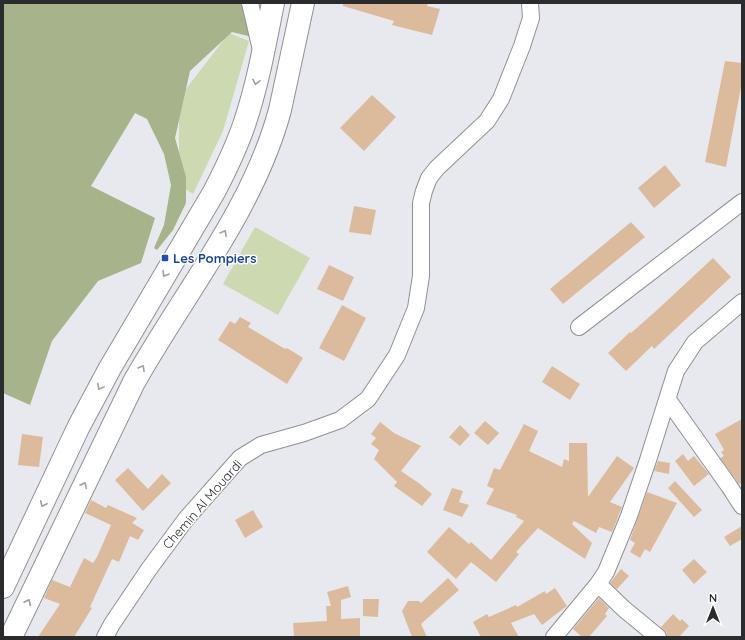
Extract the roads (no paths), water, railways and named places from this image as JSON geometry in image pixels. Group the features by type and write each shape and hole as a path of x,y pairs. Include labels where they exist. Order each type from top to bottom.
{"highway":[{"path":"3,587 79,426 110,368 226,170 245,124 274,3"},
{"path":"11,637 134,382 216,247 261,165 280,110 303,3"}],"street":[{"path":"250,3 262,54"},
{"name":"Chemin Al Mouardi","path":"105,637 149,569 181,525 240,458 261,445 304,433 340,420 368,399 397,355 416,308 420,282 421,203 424,190 429,178 437,168 488,121 501,99 522,46 531,18 530,3"},
{"path":"579,327 742,202"},
{"path":"554,637 598,584 606,572 629,516 668,400 676,371 695,342 742,302"},
{"path":"668,400 730,486 742,506"},
{"path":"598,584 624,609 658,637"}],"place":[{"name":"Les Pompiers","path":"165,258"}]}
